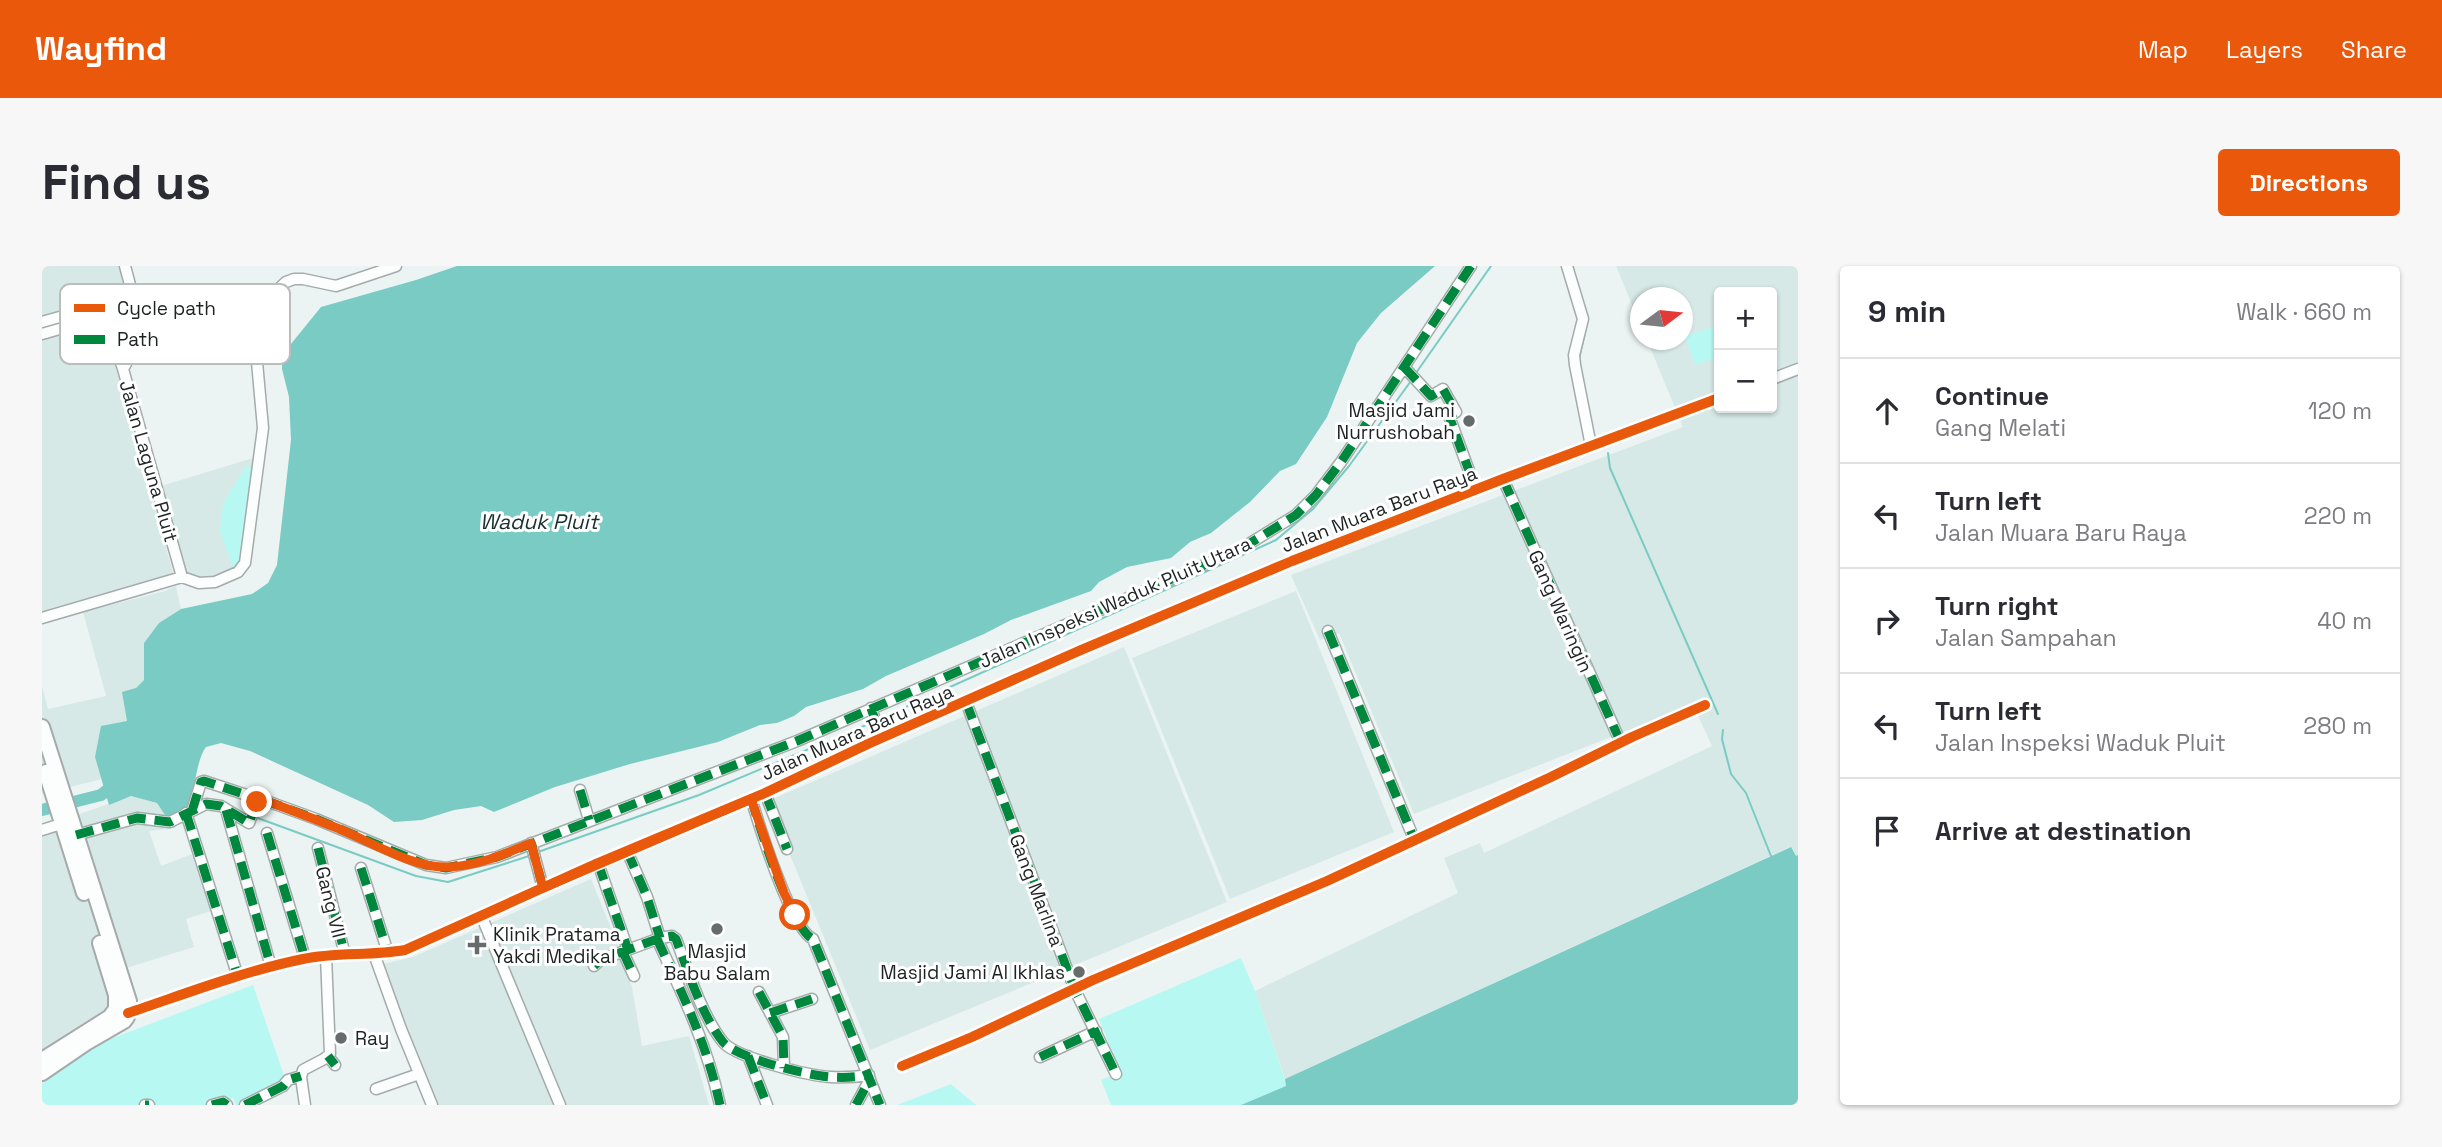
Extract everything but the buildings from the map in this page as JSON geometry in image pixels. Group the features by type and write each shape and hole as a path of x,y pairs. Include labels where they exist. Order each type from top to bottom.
{"highway":[{"path":"42,727 49,779"},
{"path":"42,758 64,821 124,1021 42,1073"},
{"path":"42,1060 122,1011 128,996 76,835 64,821"}],"street":[{"path":"125,266 130,284"},
{"path":"284,284 294,279 303,279 337,286 396,266"},
{"name":"Jalan Inspeksi Waduk Pluit Utara","path":"255,808 316,819 426,865 446,868 497,857 711,775 1227,556 1269,534 1296,515 1315,495 1471,266"},
{"path":"1567,266 1583,319 1574,355 1591,446"},
{"path":"42,322 60,317"},
{"name":"Jalan Laguna Pluit","path":"42,334 60,329"},
{"name":"Jalan Laguna Pluit","path":"121,364 182,577"},
{"path":"123,369 125,364"},
{"path":"42,618 182,577 207,584 238,572 245,563 263,428 257,364"},
{"path":"1404,367 1431,396 1443,389 1450,400 1456,412 1449,416 1454,435 1459,440 1476,489"},
{"path":"1777,377 1798,369"},
{"name":"Jalan Muara Baru Raya","path":"122,1011 305,958 405,950 598,863 765,793 881,738 1292,561 1714,400"},
{"name":"Gang Waringin","path":"1503,479 1621,743"},
{"path":"1328,631 1414,839"},
{"name":"Gang Marlina","path":"965,702 1075,990 1116,1074"},
{"path":"902,1066 1327,880 1705,705"},
{"path":"871,708 881,738"},
{"path":"76,835 137,817 170,822 192,804 201,782 204,781 255,808 247,823 220,806 192,804"},
{"path":"580,790 589,820"},
{"path":"765,793 787,849"},
{"path":"751,799 788,901 807,936 813,939 880,1105"},
{"path":"192,804 238,977"},
{"path":"226,810 271,967"},
{"path":"42,830 64,821"},
{"path":"267,833 305,958"},
{"path":"531,843 543,888"},
{"name":"Gang VII","path":"318,848 345,955"},
{"path":"627,851 647,897 659,938 697,1025 711,1066 720,1105"},
{"path":"598,863 634,976"},
{"path":"361,869 388,953"},
{"path":"481,915 560,1105"},
{"path":"594,966 600,960 669,935 676,939 697,995 725,1044 748,1056 784,1068 828,1077 869,1077"},
{"path":"374,954 432,1105"},
{"path":"305,1105 301,1076 305,1068 332,1060 326,956"},
{"path":"759,992 785,1040 784,1068"},
{"path":"770,1013 812,999"},
{"path":"1040,1057 1096,1031"},
{"path":"748,1056 767,1105"},
{"path":"376,1089 419,1074"},
{"path":"245,1105 283,1086 291,1078 301,1076"},
{"path":"856,1105 869,1077"},
{"path":"212,1105 223,1102 227,1105"}],"shaded area":[{"path":"42,266 129,266 134,284 60,284 60,364 115,364 174,576 42,614"},
{"path":"1616,266 1798,266 1798,855 1796,856 1790,847 1285,1079 1255,991 1458,893 1444,858 1480,843 1484,853 1712,746 1693,705 1414,814 1339,633 1320,640 1291,575 1683,427 1651,350 1693,350 1693,287 1630,287 1630,300"},
{"path":"1714,327 1714,359 1695,365 1690,350 1693,350 1693,334"},
{"path":"253,458 240,560 234,571 205,581 187,576 161,486"},
{"path":"246,466 252,468 240,560 234,571 220,531 223,503"},
{"path":"176,586 181,609 159,623 144,643 144,680 136,688 127,721 95,757 102,779 42,794 42,686 48,709 106,696 83,612"},
{"path":"1296,591 1394,832 1230,899 1132,658"},
{"path":"1124,647 1227,902 870,1050 768,801"},
{"path":"131,796 157,803 165,815 173,819 176,828 149,831 161,866 192,854 211,911 186,919 194,947 107,974 126,1032 91,1018 42,1049 42,827"},
{"path":"591,879 632,987 642,1046 689,1036 709,1105 428,1105 379,965 413,957"},
{"path":"1241,958 1287,1086 1241,1105 1111,1105 1101,1080 1120,1072 1099,1019"},
{"path":"253,985 288,1087 248,1105 236,1105 233,1098 211,1105 42,1105 42,1083 89,1047"},
{"path":"951,1084 976,1105 897,1105"}],"water":[{"name":"Waduk Pluit","path":"457,266 1435,266 1381,313 1357,343 1327,417 1296,464 1280,471 1250,502 1211,533 1190,542 1171,558 1127,567 1099,582 1091,591 1011,620 863,689 806,707 777,723 760,725 718,742 630,764 555,787 494,812 481,806 454,810 422,820 394,822 368,805 250,751 221,743 206,747 187,805 182,813 173,819 165,815 157,803 131,796 109,805 95,757 101,726 127,721 122,692 136,688 144,680 144,643 159,623 181,609 252,594 268,583 277,565 291,440 289,397 282,364 290,364 290,345 321,307"},
{"path":"1791,847 1796,856 1798,855 1798,1105 1241,1105 1286,1086 1285,1079"}],"waterway":[{"path":"1416,373 1491,266"},
{"path":"1579,359 1587,324"},
{"path":"879,719 1276,540 1313,509 1349,466 1411,381"},
{"path":"1608,453 1610,468 1718,714"},
{"path":"538,852 699,795 871,723"},
{"path":"1723,730 1722,739 1731,774 1746,793 1771,856"},
{"path":"42,810 101,795 116,783"},
{"path":"255,817 416,876 448,882 529,856"}],"marked path":[{"path":"76,835 137,818 170,822 206,804 221,806 249,823 257,801 261,799 426,865 446,868 497,857 797,741 1239,550 1296,515 1316,495 1341,462 1471,266"},
{"path":"1404,367 1431,396 1443,389 1456,412 1449,416 1476,490"},
{"path":"1503,479 1621,743"},
{"path":"1328,631 1414,839"},
{"path":"966,702 1075,990 1116,1074"},
{"path":"871,708 881,738"},
{"path":"192,811 201,782 204,781 259,799"},
{"path":"580,790 589,820"},
{"path":"765,793 787,849"},
{"path":"751,798 786,897 795,917 813,939 880,1105"},
{"path":"226,810 271,967"},
{"path":"186,813 238,977"},
{"path":"267,833 305,958"},
{"path":"531,843 543,888"},
{"path":"318,848 345,955"},
{"path":"627,851 647,897 660,938"},
{"path":"598,863 628,950"},
{"path":"361,868 388,953"},
{"path":"594,966 600,960 672,936 676,939 708,1019 723,1042 731,1048 757,1060 821,1076 869,1075"},
{"path":"657,939 701,1040 720,1105"},
{"path":"623,952 634,976"},
{"path":"759,992 783,1037 784,1068"},
{"path":"770,1013 812,999"},
{"path":"1040,1057 1096,1031"},
{"path":"328,1056 335,1065"},
{"path":"748,1056 767,1105"},
{"path":"245,1105 283,1086 288,1080 301,1076"},
{"path":"856,1105 870,1079"},
{"path":"212,1105 223,1102 227,1105"}],"cycle path":[{"path":"128,1013 281,964 315,957 405,950 598,863 765,793 870,743 1081,650 1292,561 1714,400"},
{"path":"902,1066 972,1037 1093,980 1327,881 1705,705"}],"place":[{"name":"Masjid Jami Nurrushobah","path":"1469,421"},
{"name":"Masjid Babu Salam","path":"717,929"},
{"name":"Klinik Pratama Yakdi Medikal","path":"477,945"},
{"name":"Masjid Jami Al Ikhlas","path":"1079,972"},
{"name":"Ray","path":"341,1038"}],"route":[{"path":"257,802 261,799 426,865 446,868 497,857 531,843 543,888 751,799 784,893 795,915"}]}
